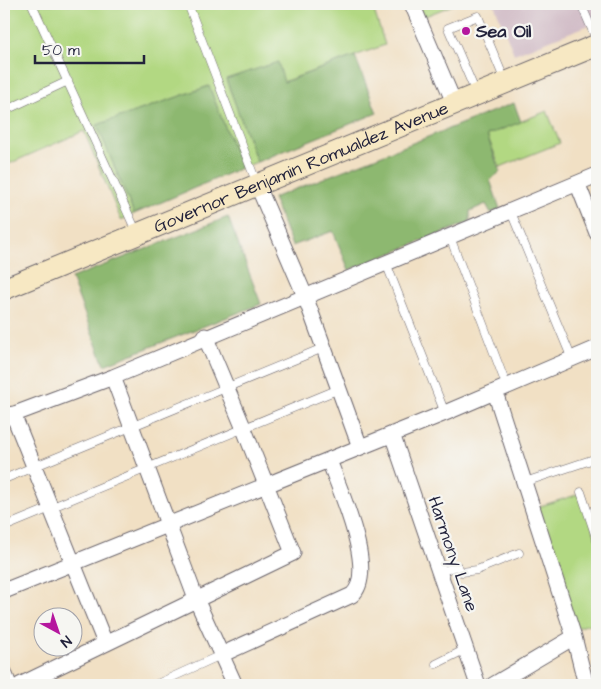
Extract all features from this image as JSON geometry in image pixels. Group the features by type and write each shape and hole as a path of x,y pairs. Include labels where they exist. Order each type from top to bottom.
{"main road":[{"name":"Governor Benjamin Romualdez Avenue","path":"4,289 597,45"}],"street":[{"path":"412,4 454,105"},
{"path":"105,643 34,467 8,416 113,377 205,336 511,212 597,175"},
{"path":"257,184 305,296 360,447"},
{"path":"578,184 597,232"},
{"path":"20,685 293,553 205,336"},
{"path":"4,591 445,413 597,348"},
{"path":"113,377 167,526 196,599 235,685"},
{"path":"501,389 525,482 574,637 586,685"},
{"name":"Harmony Lane","path":"392,434 478,685"},
{"path":"222,654 352,595 358,589 361,571 357,539 329,460"},
{"path":"493,685 574,637"}],"lane":[{"path":"32,4 137,233"},
{"path":"188,4 257,184"},
{"path":"581,4 597,41"},
{"path":"477,95 448,28 478,16 505,83"},
{"path":"4,111 68,81"},
{"path":"511,212 572,359"},
{"path":"450,237 501,389"},
{"path":"386,263 445,413"},
{"path":"4,479 323,348"},
{"path":"4,527 339,389"},
{"path":"525,482 597,458"},
{"path":"581,492 597,540"},
{"path":"440,572 457,566 462,572 477,570 519,553"},
{"path":"436,664 466,650"},
{"path":"155,685 222,654"}],"shaded area":[{"path":"494,4 597,4 597,22 514,54"}],"green space":[{"path":"4,4 372,4 385,45 283,82 226,79 257,162 241,168 209,86 98,125 134,214 121,220 84,131 4,166"},
{"path":"418,4 455,4 423,17"},
{"path":"355,56 377,113 257,162 226,79 278,62 284,82"},
{"path":"209,86 241,168 134,214 97,125"},
{"path":"514,103 521,122 487,135 500,172 490,180 500,209 491,213 486,204 470,211 470,222 349,270 333,231 292,246 273,198"},
{"path":"547,111 560,143 500,167 487,135"},
{"path":"228,217 261,304 104,365 71,278"},
{"path":"583,493 597,543 597,622 576,628 537,507"}],"place":[{"name":"Sea Oil","path":"466,31"}]}
